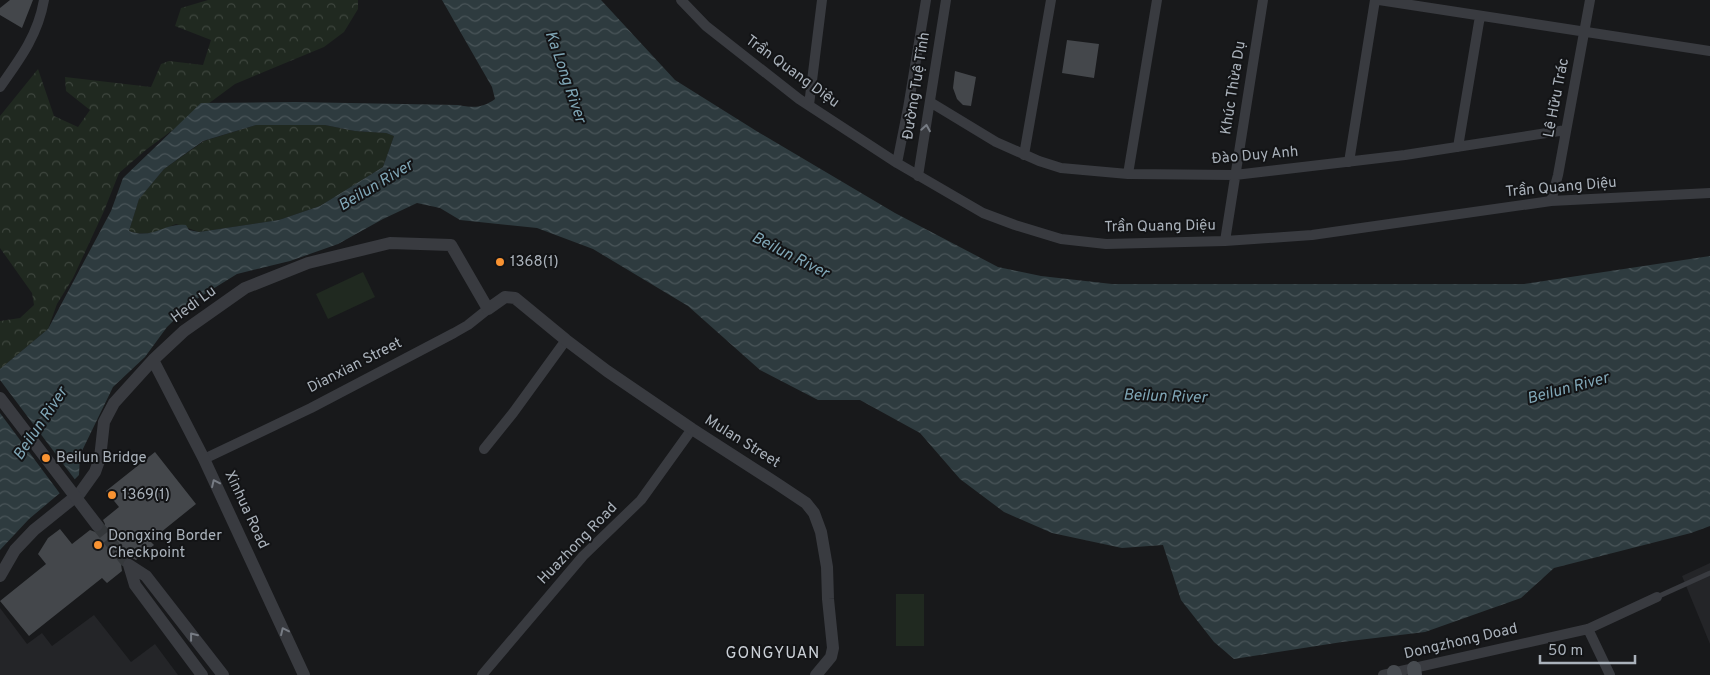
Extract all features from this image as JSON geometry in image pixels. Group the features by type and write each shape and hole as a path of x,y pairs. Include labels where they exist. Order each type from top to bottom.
{"street":[{"path":"0,87 26,50 41,17 44,0"},
{"name":"Trần Quang Diệu","path":"681,0 706,26 809,105 918,176 983,213 1061,239 1106,244 1225,241 1312,235 1551,201 1710,193"},
{"path":"809,105 822,0"},
{"name":"Đường Tuệ Tĩnh","path":"897,162 926,0"},
{"name":"Đường Tuệ Tĩnh","path":"918,176 946,0"},
{"path":"1024,154 1050,0"},
{"path":"1128,174 1157,0"},
{"name":"Khúc Thừa Dụ","path":"1225,241 1263,0"},
{"path":"1349,162 1375,0"},
{"path":"1379,0 1710,51"},
{"name":"Lê Hữu Trác","path":"1551,201 1558,175 1590,0"},
{"path":"1458,147 1480,16"},
{"name":"Đào Duy Anh","path":"930,102 996,142 1039,161 1060,168 1128,174 1235,175 1349,162 1566,130"},
{"name":"Hedi Lu","path":"0,576 15,550 34,530 80,492 95,472 100,458 104,422 114,403 153,360 184,331 245,288 308,263 390,242 451,245 488,308"},
{"name":"Dianxian Street","path":"204,459 311,408 468,326 488,308 505,297 515,298"},
{"name":"Mulan Street","path":"515,298 566,340 692,429 806,503 814,514 821,532 827,567 833,648 831,657 816,675"},
{"path":"484,449 513,413 566,340"},
{"name":"Xinhua Road","path":"153,360 204,459 304,675"},
{"path":"0,398 97,525"},
{"name":"Huazhong Road","path":"482,675 583,556 641,500 692,429"},
{"path":"202,675 134,585 129,565 146,576 223,675"},
{"name":"Dongzhong Doad","path":"1389,674 1420,671 1588,629 1657,597"},
{"path":"1588,629 1610,675"}],"lane":[{"path":"1657,597 1710,573"}],"shaded area":[{"path":"1710,563 1710,644 1682,576"},
{"path":"0,608 27,644 42,633 52,646 94,615 131,662 155,644 178,675 0,675"}],"green space":[{"path":"208,0 358,0 358,9 344,32 324,47 235,84 147,149 119,173 104,211 73,278 57,304 48,329 0,369 0,321 20,318 34,305 32,293 0,248 0,116 38,69 54,116 78,127 90,110 66,91 65,77 151,87 161,64 169,61 203,65 211,40 175,26 181,8"},
{"path":"256,125 325,125 355,131 386,133 394,136 383,167 320,206 279,220 199,232 176,224 159,231 147,233 129,231 139,199 164,169 204,141"},
{"path":"363,272 375,297 328,319 316,294"},
{"path":"896,594 924,594 924,646 896,646"}],"water":[{"path":"442,0 601,0 675,80 758,132 895,213 998,267 1041,276 1112,284 1524,284 1710,256 1710,526 1691,533 1554,568 1521,598 1425,632 1342,642 1234,659 1214,642 1181,600 1163,545 1122,548 1052,533 1004,512 960,479 920,433 860,400 818,400 760,370 688,306 593,249 537,228 460,220 440,208 417,203 338,244 290,261 237,274 195,300 167,327 145,357 113,387 80,455 79,475 29,519 0,550 0,369 48,329 111,211 123,178 201,103 295,102 458,105 473,107 482,106 495,99 492,87","holes":["256,125 325,125 355,131 386,133 394,136 383,167 320,206 279,220 199,232 189,230 186,225 171,226 145,233 129,231 139,199 164,169 203,141"]}],"pier":[{"name":"Beilun Bridge","path":"0,380 76,481 61,495 0,413"}],"building":[{"path":"10,0 33,0 22,28 0,15 0,8"},
{"path":"1067,40 1099,44 1094,78 1062,73"},
{"path":"955,71 976,77 971,106 963,105 957,99 953,88"},
{"name":"Dongxing Border Checkpoint","path":"155,452 196,504 150,541 154,545 136,560 130,557 123,559 121,564 122,571 107,583 102,578 29,636 0,601 46,564 38,554 48,538 60,529 72,544 90,530 98,533 102,531 105,524 103,520 119,507 106,491"}],"tunnel":[{"path":"97,525 129,565"}],"place":[{"name":"1368(1)","path":"500,262"},
{"name":"Beilun Bridge","path":"46,458"},
{"name":"1369(1)","path":"112,495"},
{"name":"Dongxing Border Checkpoint","path":"98,545"}],"district":[{"name":"GONGYUAN","path":"773,654"}],"water label":[{"name":"Ka Long River","path":"565,77"},
{"name":"Beilun River","path":"376,186"},
{"name":"Beilun River","path":"790,256"},
{"name":"Beilun River","path":"1568,389"},
{"name":"Beilun River","path":"1165,397"},
{"name":"Beilun River","path":"41,424"}]}
